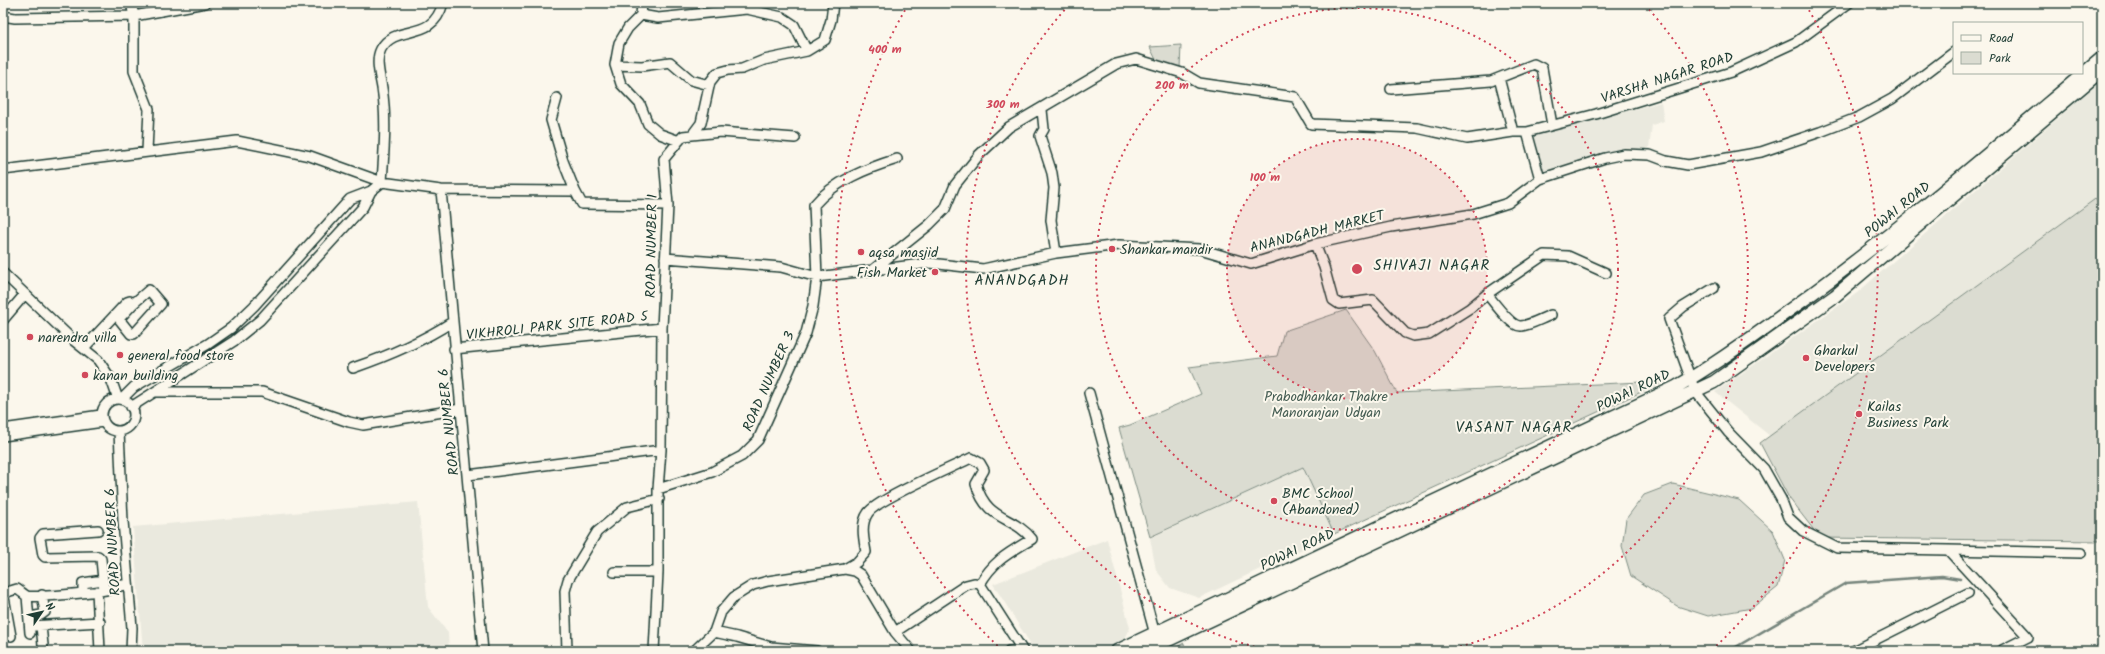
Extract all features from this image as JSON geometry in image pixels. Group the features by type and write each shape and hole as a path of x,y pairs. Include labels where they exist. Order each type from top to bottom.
{"main road":[{"name":"POWAI ROAD","path":"1145,651 1585,436 1710,367 1826,284 1919,212 2102,58"},
{"name":"POWAI ROAD","path":"1117,651 1585,436 1714,382 1835,296 2102,70"}],"street":[{"path":"131,3 134,16 134,71 149,109 147,151"},
{"path":"3,16 15,18 134,16 205,3"},
{"path":"382,182 385,113 378,69 381,49 391,40 402,34 423,29 434,23 443,3"},
{"path":"642,3 641,15 628,28 619,42 615,65 621,84 640,104 648,124 660,134 679,141"},
{"path":"692,135 701,123 709,85 717,73 728,70 742,69 764,60 807,51 825,40 831,20 832,3"},
{"name":"VARSHA NAGAR ROAD","path":"1042,110 1116,64 1136,59 1182,73 1199,83 1296,97 1311,124 1417,128 1468,139 1513,132 1527,132 1596,114 1731,72 1796,42 1849,3"},
{"path":"641,15 658,18 748,9 782,17 794,25 807,51"},
{"name":"ANANDGADH MARKET","path":"666,258 781,267 817,277 930,263 983,269 1056,253 1118,245 1200,249 1251,264 1316,244 1391,227 1473,214 1508,202 1540,179 1624,154 1650,155 1666,161 1688,165 1761,152 1859,117 1892,99 1953,53"},
{"path":"615,65 642,66 670,62 691,80 709,85"},
{"path":"1391,89 1491,81 1534,64 1539,65 1542,68 1552,125"},
{"path":"1499,78 1513,132"},
{"path":"557,98 551,120 563,161 582,204 668,205"},
{"path":"874,269 929,225 945,209 955,185 979,155 1009,127 1042,110 1044,129 1040,136 1052,173 1054,188 1051,220 1056,253"},
{"name":"ROAD NUMBER 1","path":"658,489 661,450 662,328 668,205 664,159 683,136 721,132 795,138"},
{"path":"1527,132 1540,179"},
{"path":"3,170 237,141 310,156 382,182 441,190 575,191"},
{"name":"ROAD NUMBER 3","path":"658,489 712,472 742,456 758,440 806,333 813,306 817,277 814,205 822,196 844,182 871,168 897,159"},
{"path":"3,273 98,360 121,399 131,407 134,417 132,422 124,430 119,431 109,429 102,419 104,405 113,399 121,399 134,387 167,369 231,328 254,306 350,199 371,190 382,182"},
{"path":"131,407 238,338 260,320 363,207 371,190"},
{"name":"ROAD NUMBER 6","path":"441,190 454,349 468,475 483,651"},
{"path":"328,224 338,234"},
{"path":"1316,244 1333,300 1339,304 1373,300 1405,333 1413,336 1429,334 1470,308 1487,294 1544,254 1568,256 1606,273"},
{"path":"291,265 301,274"},
{"path":"1714,288 1684,307 1669,319 1690,379 1695,391 1728,432 1764,469 1781,499 1788,517 1804,531 1837,548 2081,553"},
{"path":"149,290 161,304 134,334 124,326 119,319 134,303 149,290"},
{"path":"3,320 25,294"},
{"path":"1487,294 1516,326 1522,326 1551,315"},
{"path":"84,348 127,302 130,300 134,303"},
{"path":"353,368 383,358 432,335 452,322"},
{"path":"231,328 238,338"},
{"name":"VIKHROLI PARK SITE ROAD 5","path":"454,349 662,328"},
{"path":"167,369 175,380"},
{"path":"155,392 262,392 349,422 363,424 461,409"},
{"path":"1089,392 1157,646"},
{"path":"3,429 102,419"},
{"path":"3,436 102,419"},
{"name":"ROAD NUMBER 6","path":"119,431 128,595 132,628 131,651"},
{"path":"468,475 661,450"},
{"path":"845,569 857,562 866,552 863,527 868,512 893,496 971,458 980,463 984,470 976,484 980,498 999,517 1026,532 1032,539 1007,554 989,568 980,584"},
{"path":"654,651 658,572 658,489"},
{"path":"567,651 565,591 568,580 597,532 627,507 659,499"},
{"path":"98,530 43,534 40,538 43,555 45,557 98,556 101,559 105,590 100,622 100,651"},
{"path":"1948,550 2028,637 2000,651"},
{"path":"694,651 714,632 721,612 734,597 753,585 768,581 845,569 855,571 861,575 895,632 911,651"},
{"path":"614,572 658,572"},
{"path":"83,592 83,583 85,581 103,580"},
{"path":"895,632 966,585 974,583 980,584 1022,650 1009,651"},
{"path":"11,636 4,597 7,592 17,589 27,596 105,590 119,585 128,584"},
{"path":"105,590 120,596 128,595"},
{"path":"1853,651 1968,593"},
{"path":"30,626 44,612 42,595"},
{"path":"27,596 30,626"},
{"path":"30,626 100,622"},
{"path":"41,626 43,645"},
{"path":"714,632 771,647 817,651"}],"shaded area":[{"path":"2102,80 2102,197 1775,440 1715,392 1857,293"},
{"path":"1661,102 1664,121 1652,125 1649,148 1614,151 1541,173 1532,136"},
{"name":"BMC School (Abandoned)","path":"1303,467 1334,534 1199,598 1170,588 1156,570 1150,538"},
{"path":"418,502 428,607 448,633 449,651 143,651 133,527"},
{"path":"1107,539 1130,628 1124,641 1103,651 1035,651 993,584"}],"green space":[{"path":"1181,45 1180,68 1157,62 1150,47"},
{"path":"2102,194 2102,541 1820,538 1789,498 1760,443"},
{"name":"Prabodhankar Thakre Manoranjan Udyan","path":"1346,310 1375,351 1397,393 1665,381 1334,534 1303,467 1150,537 1119,428 1130,425 1201,394 1189,367 1277,356 1284,331"},
{"path":"1673,484 1739,500 1773,531 1785,560 1778,587 1752,608 1708,616 1677,606 1631,576 1622,546 1626,519 1644,495"},
{"path":"1184,643 1185,651 1169,651"}],"waterway":[{"path":"1729,651 1846,583 1942,576 1960,579"}],"place":[{"name":"Shankar mandir","path":"1112,249"},
{"name":"aqsa masjid","path":"861,252"},
{"name":"Fish Market","path":"935,272"},
{"name":"narendra villa","path":"30,337"},
{"name":"general food store","path":"120,355"},
{"name":"Gharkul Developers","path":"1806,358"},
{"name":"kanan building","path":"85,375"},
{"name":"Kailas Business Park","path":"1859,414"},
{"name":"BMC School (Abandoned)","path":"1274,501"}],"district":[{"name":"SHIVAJI NAGAR","path":"1432,265"},
{"name":"ANANDGADH","path":"1022,280"},
{"name":"VASANT NAGAR","path":"1514,427"}]}
